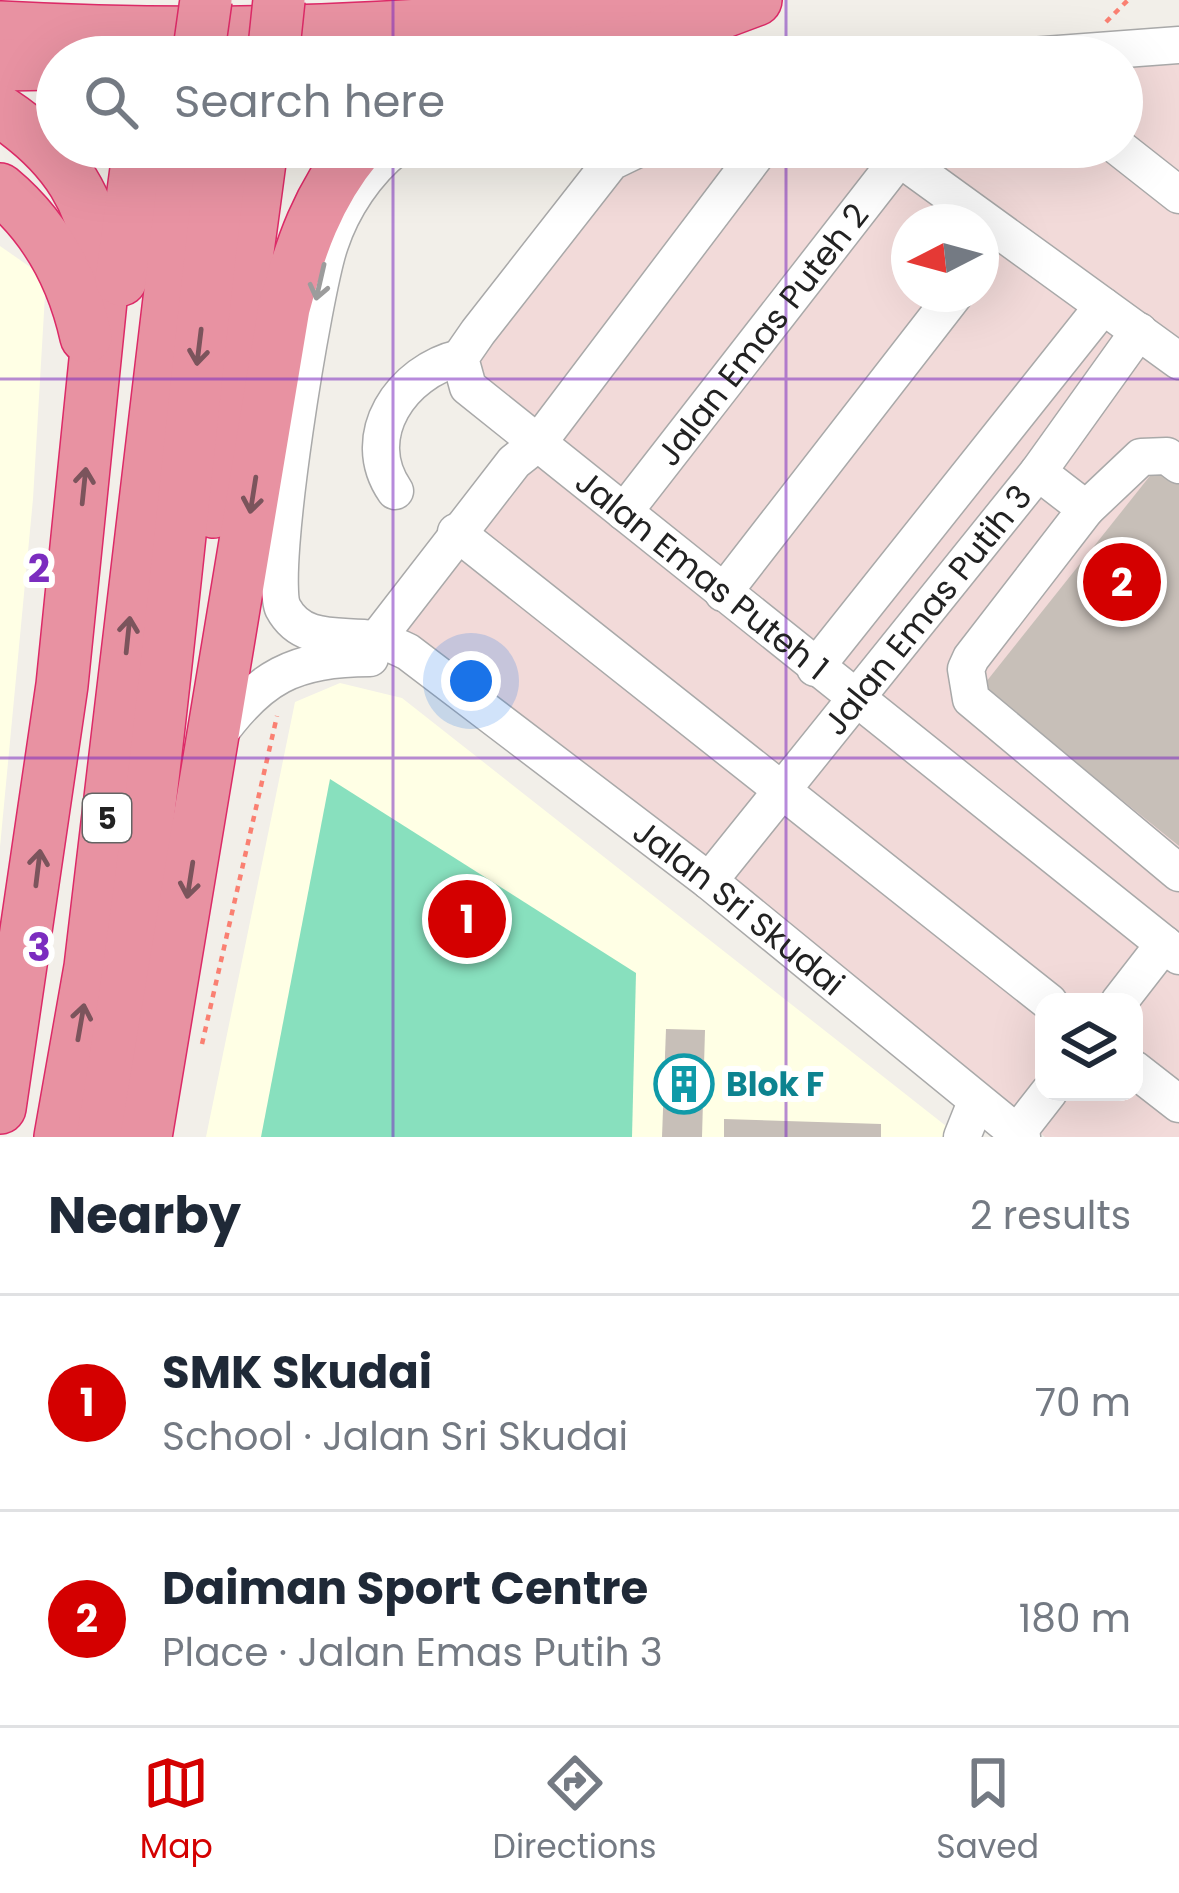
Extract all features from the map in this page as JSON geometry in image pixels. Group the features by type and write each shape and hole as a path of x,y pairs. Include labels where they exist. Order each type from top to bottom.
{"highway":[{"path":"201,36 206,0"},
{"path":"237,36 241,0"},
{"path":"275,36 279,0"},
{"path":"0,27 112,33 660,18 756,0"},
{"path":"611,36 660,18"},
{"path":"435,36 490,24"},
{"path":"0,112 36,137"},
{"path":"0,1108 38,875 103,311 100,248 79,184 66,168"},
{"path":"95,385 113,334 136,168"},
{"path":"179,500 187,168"},
{"path":"179,500 220,168"},
{"path":"179,500 257,168"},
{"path":"284,308 287,168"},
{"path":"146,1137 284,308 300,247 330,180 340,168"},
{"path":"0,189 28,215 69,276 95,385"},
{"name":"5","path":"102,1137 156,775 180,724 179,500"},
{"name":"5","path":"60,1137 179,500"}],"street":[{"path":"635,36 660,18"},
{"path":"1143,48 1179,45"},
{"path":"1143,167 1179,195"},
{"name":"Jalan Sri Skudai","path":"378,168 354,194 331,240 318,286 278,585 281,605 293,622 312,634 377,639 407,652 709,881 1019,1135"},
{"path":"395,491 382,473 380,447 406,383 433,364 460,358 606,168"},
{"path":"377,639 514,462 538,442 746,168"},
{"name":"Jalan Emas Puteh 2","path":"624,512 882,168"},
{"path":"913,168 948,204"},
{"path":"999,253 1103,306 1179,362"},
{"path":"814,668 1103,306"},
{"path":"723,593 942,312"},
{"name":"Jalan Emas Putih 3","path":"709,881 1038,472 1139,331"},
{"name":"Jalan Emas Puteh 1","path":"460,358 468,387 1171,950"},
{"path":"1179,465 1167,456 1141,457 1086,509 971,658 967,686 971,699 1179,873"},
{"path":"1038,472 1086,509"},
{"path":"457,532 1038,993"},
{"name":"Jalan Sri Skudai","path":"212,742 242,700 287,670 339,658 374,658 446,686"},
{"path":"1128,993 1171,950"},
{"path":"1143,1076 1179,1104"},
{"path":"1019,1135 1043,1101"},
{"path":"962,1137 976,1102"}],"path":[{"path":"202,1044 287,670"}],"shaded area":[{"path":"1179,53 1179,1137 1045,1137 703,859 395,622 548,441 469,370 617,168 1143,168 1143,56"},
{"path":"0,246 46,278 33,499 0,847"},
{"path":"340,683 402,698 960,1137 206,1137 295,702"}],"green space":[{"path":"330,779 636,973 632,1137 261,1137"}],"building":[{"path":"1161,462 1179,477 1179,846 982,687"},
{"name":"Blok F","path":"666,1029 705,1030 702,1137 662,1137"},
{"path":"724,1119 881,1124 881,1137 724,1137"}],"place":[{"name":"Daiman Sport Centre","path":"1122,582"},
{"name":"SMK Skudai","path":"467,919"},
{"name":"Blok F","path":"684,1084"}]}
